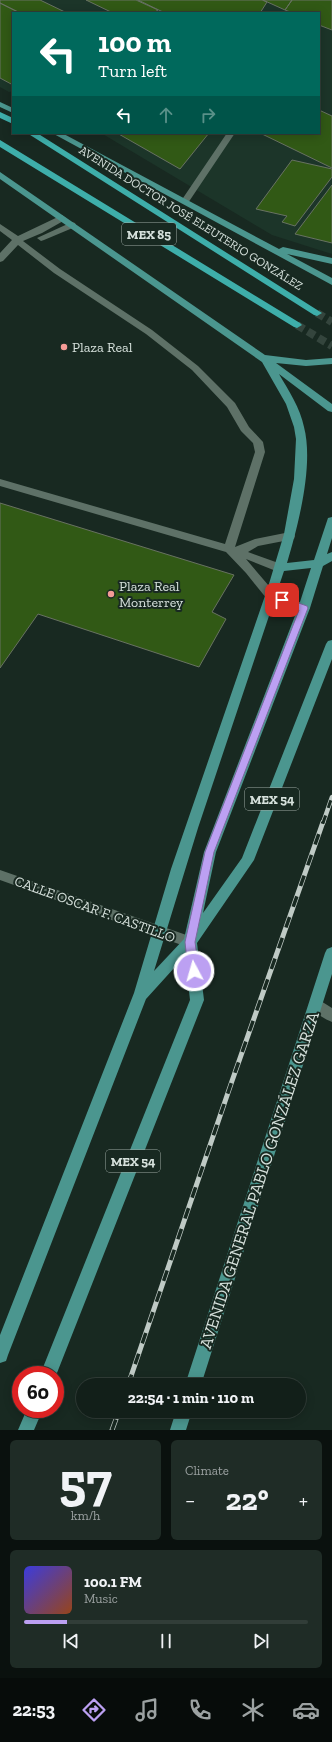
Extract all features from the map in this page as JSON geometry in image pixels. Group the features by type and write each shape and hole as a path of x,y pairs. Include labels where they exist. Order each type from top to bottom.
{"highway":[{"path":"0,114 12,121"},
{"name":"AVENIDA DOCTOR JOSÉ ELEUTERIO GONZÁLEZ","path":"33,134 317,313"},
{"name":"MEX 85","path":"0,143 297,325"}],"main road":[{"path":"0,104 12,110"},
{"path":"58,134 268,246 332,282"},
{"name":"MEX 85","path":"0,174 264,359 332,409"},
{"path":"268,246 332,261"},
{"path":"264,359 310,364 332,361"},
{"path":"140,995 158,931 280,568 290,536 295,511 302,450 297,421 288,397 264,359"},
{"name":"MEX 54","path":"52,1366 197,1000 190,942 210,852 304,608 332,521"},
{"path":"280,568 319,563 332,556"},
{"name":"MEX 54","path":"0,1355 140,995 190,942 248,860 332,644"},
{"name":"AVENIDA GENERAL PABLO GONZÁLEZ GARZA","path":"195,1378 332,953"},
{"path":"26,1430 31,1418"},
{"path":"178,1430 182,1418"}],"street":[{"path":"184,201 230,134"},
{"path":"0,259 9,248 62,218"},
{"path":"19,243 72,225"},
{"path":"0,227 57,271 149,332 195,368 231,405 245,429 258,442 260,452 233,551"},
{"path":"0,482 233,551 280,568"},
{"path":"233,551 255,543 290,536"},
{"path":"233,551 271,596 304,608"},
{"name":"CALLE OSCAR F. CASTILLO","path":"0,875 190,942"},
{"path":"316,1004 332,1016"}],"shaded area":[{"path":"0,0 332,0 332,254 272,235 103,134 320,134 320,12 12,12 12,91 9,92 0,87"}],"building":[{"path":"0,0 40,0 65,12 18,12 0,3"},
{"path":"86,0 136,0 158,10 155,12 111,12"},
{"path":"138,0 262,0 267,2 261,12 163,12"},
{"path":"263,0 292,0 285,10"},
{"path":"292,0 332,0 332,30 320,25 320,12 290,12 285,10"},
{"path":"0,3 18,12 12,12 12,84 0,78"},
{"path":"320,110 332,116 332,168 262,134 320,134"},
{"path":"119,134 208,134 180,169"},
{"path":"292,160 332,169 332,177 295,226 282,222 287,216 256,209"},
{"path":"332,185 332,243 295,234"},
{"name":"Plaza Real Monterrey","path":"0,503 234,575 212,612 226,619 199,667 38,614 0,668"}],"tunnel":[{"path":"317,313 332,322"},
{"path":"297,325 332,346"}],"railway":[{"path":"323,823 332,797"},
{"path":"130,1378 232,1081 323,822"},
{"path":"112,1430 116,1418"}],"place":[{"name":"Plaza Real","path":"64,347"},
{"name":"Plaza Real Monterrey","path":"111,594"}],"route":[{"path":"194,971 190,942 210,852 304,608 282,600"}]}
